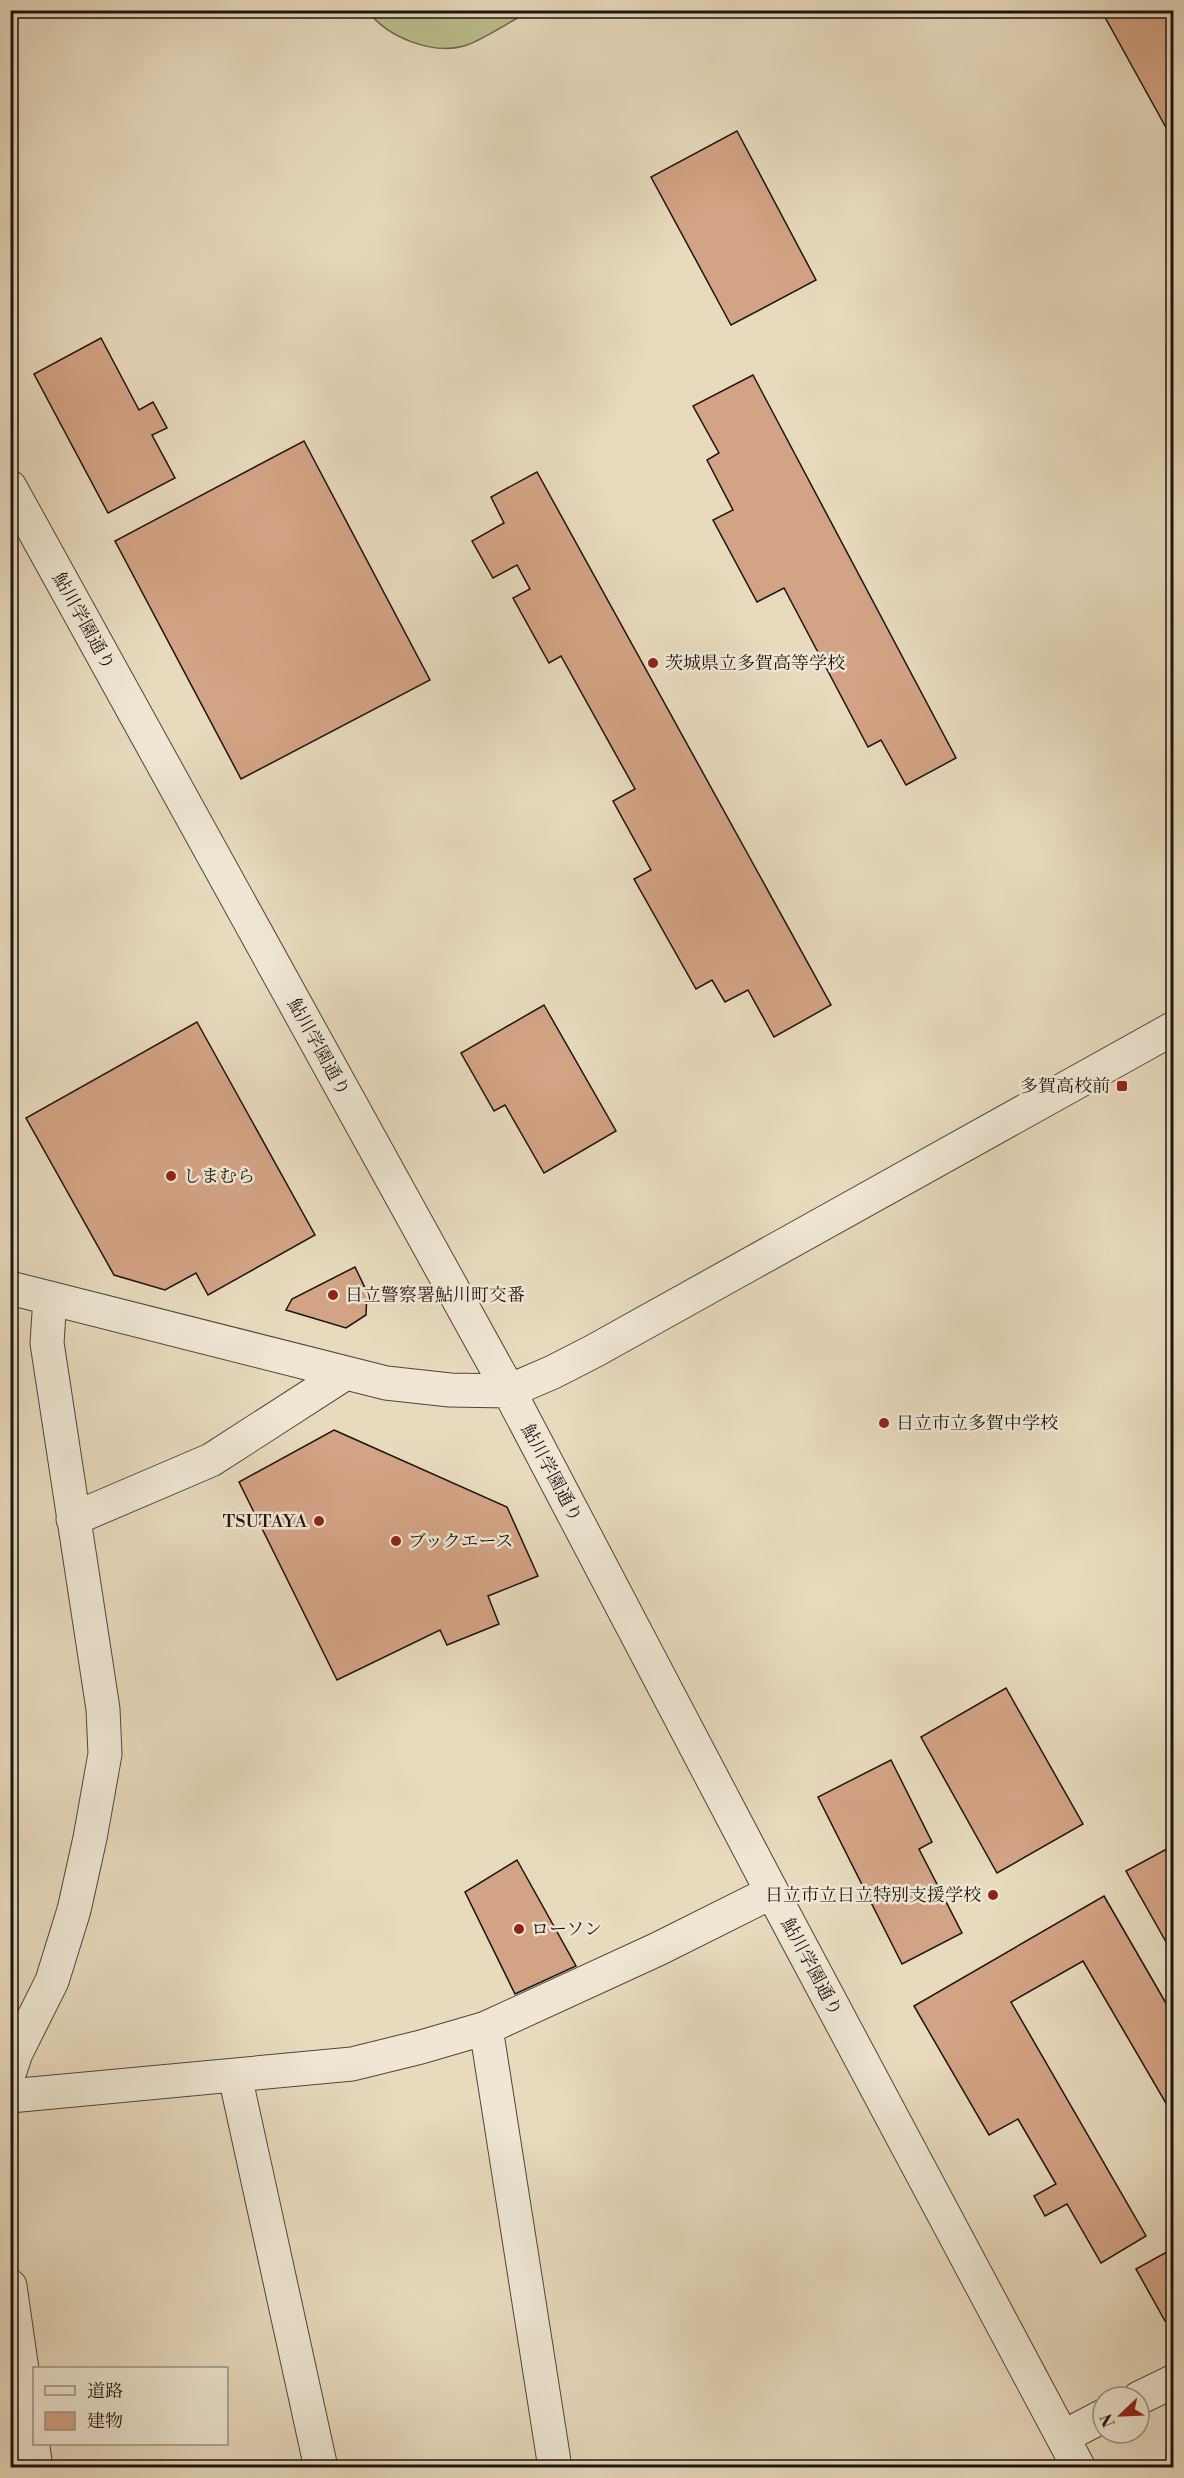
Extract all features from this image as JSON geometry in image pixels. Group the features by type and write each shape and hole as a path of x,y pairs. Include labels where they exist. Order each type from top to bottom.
{"street":[{"name":"鮎川学園通り","path":"10,487 508,1391 1079,2468"},
{"path":"10,1288 386,1383 450,1390 508,1391 594,1351 1173,1028"},
{"path":"10,2071 16,2053 52,1981 74,1910 105,1754 103,1709 47,1343 50,1298"},
{"path":"73,1519 211,1460 346,1373"},
{"path":"10,2096 352,2064 421,2048 486,2028 658,1949 772,1892"},
{"path":"486,2028 555,2468"},
{"path":"235,2076 321,2468"},
{"path":"10,2286 36,2468"},
{"path":"1151,2392 1173,2380"},
{"path":"1063,2437 1091,2422"}],"green space":[{"path":"368,11 530,11 479,40 464,46 438,48 411,42 398,36"}],"building":[{"path":"1101,10 1174,10 1174,142"},
{"path":"737,131 816,280 731,325 651,177"},
{"path":"101,338 139,410 153,402 167,428 152,435 175,478 108,513 34,374"},
{"path":"753,375 956,758 906,785 881,740 868,747 784,588 757,602 713,520 733,510 707,460 719,453 693,406"},
{"path":"304,441 430,680 241,779 115,541"},
{"path":"537,472 831,1005 774,1037 748,990 725,1002 712,980 696,989 634,879 651,870 613,801 635,789 561,656 549,663 513,598 530,589 517,565 493,578 472,541 504,523 491,497"},
{"path":"544,1005 616,1131 544,1173 505,1105 494,1111 461,1053"},
{"name":"しまむら","path":"197,1022 315,1235 208,1295 196,1273 165,1290 114,1275 26,1118"},
{"name":"日立警察署鮎川町交番","path":"355,1267 367,1292 366,1315 346,1328 286,1310 292,1299"},
{"name":"ブックエース","path":"334,1430 507,1507 538,1576 488,1596 499,1624 447,1645 440,1630 337,1680 239,1482"},
{"path":"1006,1688 1083,1824 997,1873 921,1737"},
{"path":"891,1760 932,1842 919,1849 962,1933 902,1964 818,1797"},
{"path":"1174,1845 1174,1956 1126,1871"},
{"name":"ローソン","path":"517,1860 576,1966 515,1994 465,1892"},
{"path":"1104,1896 1174,2017 1174,2117 1083,1961 1011,2002 1146,2236 1101,2263 1067,2204 1045,2216 1034,2196 1056,2184 1018,2119 989,2135 914,2006"},
{"path":"1174,2248 1174,2316 1165,2321 1136,2269"}],"place":[{"name":"茨城県立多賀高等学校","path":"653,663"},
{"name":"多賀高校前","path":"1122,1086"},
{"name":"しまむら","path":"171,1176"},
{"name":"日立警察署鮎川町交番","path":"333,1295"},
{"name":"日立市立多賀中学校","path":"884,1423"},
{"name":"TSUTAYA","path":"319,1521"},
{"name":"ブックエース","path":"396,1541"},
{"name":"日立市立日立特別支援学校","path":"993,1895"},
{"name":"ローソン","path":"519,1929"}]}
